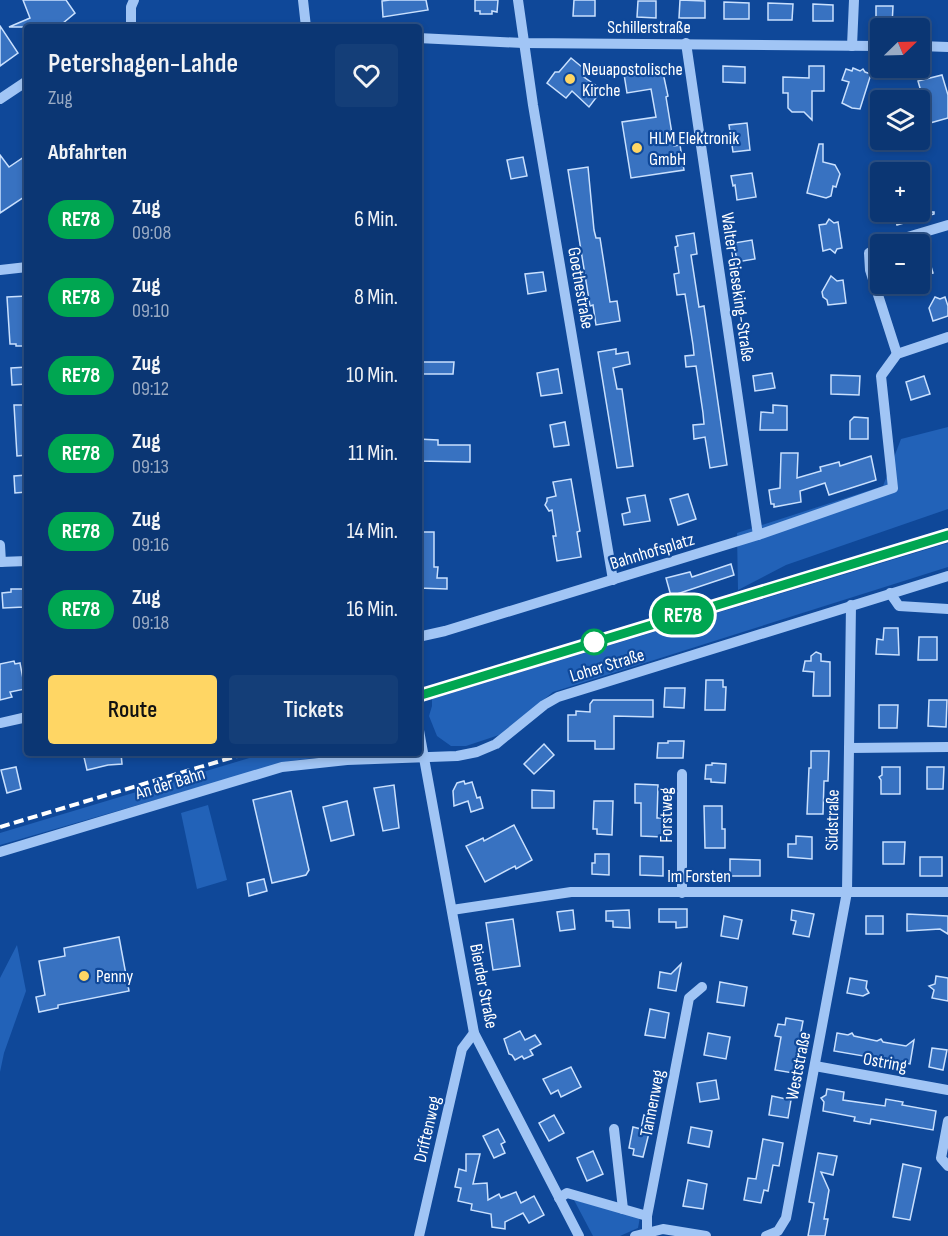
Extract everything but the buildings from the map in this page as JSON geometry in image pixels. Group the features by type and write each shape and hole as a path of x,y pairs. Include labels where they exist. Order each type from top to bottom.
{"street":[{"path":"131,24 131,7 134,0"},
{"path":"303,0 306,24"},
{"name":"Goethestraße","path":"518,0 523,43 613,580"},
{"path":"852,46 854,0"},
{"name":"Schillerstraße","path":"422,38 523,43 870,46"},
{"name":"Walter-Gieseking-Straße","path":"686,43 758,535"},
{"path":"930,46 948,47"},
{"path":"0,99 24,83"},
{"path":"920,234 948,225"},
{"path":"0,270 24,267"},
{"path":"878,294 897,354 948,337"},
{"name":"Bahnhofsplatz","path":"422,636 445,632 758,535 892,488 881,376 897,354"},
{"path":"0,545 1,562 24,561"},
{"name":"Loher Straße","path":"424,756 458,756 477,752 496,744 544,705 558,697 948,576"},
{"path":"890,593 899,606 948,609"},
{"name":"Südstraße","path":"847,892 851,605"},
{"path":"0,723 24,718"},
{"name":"Bierder Straße","path":"422,746 474,1033 579,1236"},
{"path":"849,748 948,747"},
{"name":"An der Bahn","path":"0,852 282,767 347,760 424,756"},
{"name":"Forstweg","path":"682,774 682,892"},
{"name":"Im Forsten","path":"452,910 570,892 948,892"},
{"name":"Weststraße","path":"766,1236 778,1231 786,1218 847,892"},
{"name":"Tannenweg","path":"646,1232 647,1216 689,998 702,987"},
{"name":"Driftenweg","path":"419,1236 462,1049 474,1033"},
{"name":"Ostring","path":"815,1066 948,1090"},
{"path":"948,1122 941,1158 948,1166"},
{"path":"614,1129 623,1209"},
{"path":"559,1198 567,1193 647,1216"},
{"path":"635,1236 663,1229 706,1236"}],"shaded area":[{"path":"948,427 948,509 786,565 738,590 737,533 883,486 901,439"},
{"path":"948,543 948,567 553,692 502,734 466,746 451,746 437,736 429,716 432,699"},
{"path":"256,756 330,756 290,761 0,845 0,833"},
{"path":"208,805 227,880 197,889 181,813"},
{"path":"17,945 26,991 4,1053 0,1072 0,978"},
{"path":"574,1200 640,1217 638,1228 620,1236 593,1236"}],"railway":[{"path":"422,695 948,535"},
{"path":"0,827 237,756"}],"train":[{"name":"RE78","path":"422,695 948,535"}],"place":[{"name":"Neuapostolische Kirche","path":"570,79"},
{"name":"HLM Elektronik GmbH","path":"637,148"},
{"name":"Penny","path":"84,976"}]}
